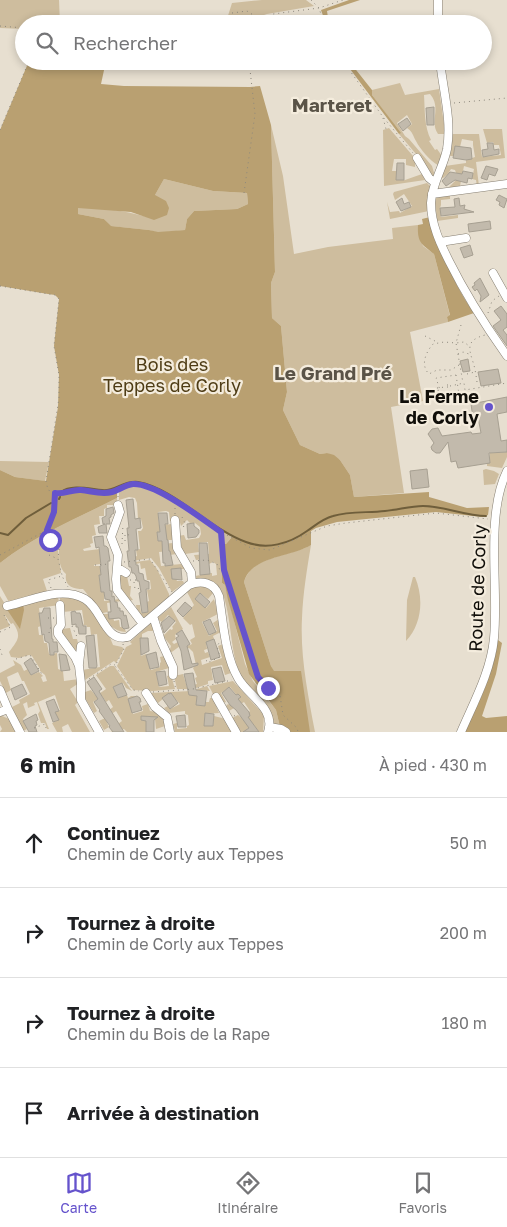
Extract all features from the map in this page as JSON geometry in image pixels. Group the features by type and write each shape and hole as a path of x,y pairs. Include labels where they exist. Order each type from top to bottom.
{"street":[{"path":"438,0 438,15"},
{"path":"441,70 448,136 447,150 434,182 432,213 440,242 466,295 507,356"},
{"path":"417,158 429,178 434,182"},
{"path":"432,194 507,184"},
{"path":"440,242 466,238"},
{"path":"493,273 506,296"},
{"name":"Route de Corly","path":"461,732 486,672 494,640 495,515 499,490 507,471"},
{"path":"118,505 120,512 111,537 118,555 116,578 118,592 143,624"},
{"path":"178,518 177,548 190,572 192,583"},
{"path":"118,565 128,577"},
{"path":"7,606 52,594 73,595 91,603 114,636 121,639 128,637 192,583 208,583 218,592 231,663 238,678 246,690 265,708 269,716 268,730 281,729 286,732"},
{"path":"60,605 61,625 58,629 58,634 75,657 79,666 82,683 81,700 99,732"},
{"path":"153,616 161,641 173,667 173,676"},
{"path":"79,666 81,646"},
{"path":"0,690 20,732"},
{"path":"146,692 155,707 167,717 170,732"},
{"path":"213,694 236,732"},
{"path":"0,712 8,709"}],"path":[{"path":"311,0 318,8 321,15"},
{"path":"271,15 318,8 343,0"},
{"path":"232,14 247,11 253,15"},
{"path":"0,26 15,27"},
{"path":"0,130 25,70"},
{"path":"244,193 255,114 251,70"},
{"path":"349,70 383,117 417,158"},
{"path":"446,104 507,98"},
{"path":"383,117 386,129"},
{"path":"0,286 56,295 59,299 54,346 59,375 59,398 46,481 48,490 62,494 81,490 103,493 134,484 142,485 175,501 221,532 252,548 270,550 327,526 346,523 436,513 490,519"},
{"path":"488,312 492,301 506,296"},
{"path":"461,325 456,343 465,390 507,383"},
{"path":"469,347 475,339 486,335"},
{"path":"425,336 438,342 464,342 469,347 477,382"},
{"path":"438,342 433,344 426,354 425,366 427,373 431,374 437,370 451,370 460,364"},
{"path":"458,354 463,352 470,354"},
{"path":"467,374 476,372"},
{"path":"456,375 458,384 459,394 440,397 436,378 456,375"},
{"path":"438,388 448,384 450,386 463,383"},
{"path":"118,490 118,505"},
{"path":"50,540 47,530 54,512 55,493"},
{"path":"175,501 178,518 185,523 183,528"},
{"path":"122,544 123,522"},
{"path":"0,555 47,530"},
{"path":"221,532 224,568 258,677 268,688 277,691 280,695 283,715 297,728 298,732"},
{"path":"125,541 125,534 129,535"},
{"path":"59,549 58,559 62,576"},
{"path":"49,555 58,559"},
{"path":"95,565 118,565 150,560 174,597"},
{"path":"184,562 207,560 217,564 220,569 224,568"},
{"path":"128,577 136,580"},
{"path":"48,580 51,588"},
{"path":"134,582 134,589 142,588"},
{"path":"0,632 12,626 4,615"},
{"path":"72,626 81,646"},
{"path":"115,666 124,649 121,639"},
{"path":"206,660 209,662 220,657 217,646 219,643"},
{"path":"0,649 3,658"},
{"path":"16,660 31,656 43,676"},
{"path":"82,683 112,664 132,690 146,692 193,689 238,678"},
{"path":"173,676 176,690"},
{"path":"207,685 213,694"},
{"path":"34,728 44,724 46,728"}],"shaded area":[{"path":"0,0 59,0 60,15 15,15 15,29 0,28"},
{"path":"262,0 306,0 314,6 264,15 228,15 232,3"},
{"path":"400,83 405,95 439,89 444,124 446,124 444,134 438,134 436,129 433,99 430,94 424,95 426,124 431,140 429,141 442,156 438,165 423,151 407,128 412,124 407,115 397,123 405,136 432,166 435,176 433,177 399,134 372,95 372,90"},
{"path":"271,125 283,176 294,254 328,247 393,239 392,228 418,225 423,246 434,254 450,316 447,317 448,322 410,332 423,401 391,407 404,493 354,497 350,475 340,460 327,453 320,454 300,445 283,410 287,392 281,326 272,318 271,283 275,272"},
{"path":"389,128 419,163 415,164 415,167 406,165 406,159 394,159 392,171 396,171 396,180 405,180 422,174 425,180 384,186 383,130"},
{"path":"483,129 502,129 505,158 476,162 479,186 477,186 476,180 472,179 474,169 464,166 460,186 466,188 446,190 458,178 455,170 451,169 448,174 441,178 437,188 445,166 466,163 466,160 475,157 473,141 462,139 460,147 453,156 450,156 452,134 479,134 482,157 501,155 499,145 494,145 493,142 487,143"},
{"path":"164,179 213,191 247,193 248,204 237,209 194,211 187,219 185,230 158,233 149,230 110,226 104,219 78,214 78,208 97,208 126,212 154,219 155,195"},
{"path":"427,183 430,186 429,211 390,219 387,202 390,212 399,211 400,213 412,206 404,194 395,200 394,192"},
{"path":"450,194 450,199 441,200 441,217 458,215 458,218 437,221 435,199 437,196"},
{"path":"507,452 502,468 487,466 487,463 490,463 490,453"},
{"path":"0,461 49,462 45,481 15,477 0,470"},
{"path":"486,469 499,474 495,484 484,485 483,470"},
{"path":"128,486 148,486 174,499 232,537 226,544 221,544 222,583 225,585 245,664 253,681 276,710 280,727 274,726 273,718 266,705 249,688 240,675 236,664 227,608 220,588 207,579 195,578 195,576 212,573 212,576 217,575 216,564 213,562 209,564 206,559 196,560 194,555 209,554 208,542 198,543 199,552 185,554 183,552 178,536 184,535 186,540 199,538 201,534 200,527 187,520 181,526 179,519 170,521 169,512 158,512 159,525 173,524 172,540 167,540 157,533 158,541 162,541 162,544 173,543 173,550 176,554 170,555 170,551 159,552 161,566 181,564 185,569 171,569 177,581 183,581 184,583 172,592 159,568 151,558 132,561 137,556 136,550 140,549 138,531 141,531 143,528 141,519 138,519 135,498 129,497 119,500 119,492"},
{"path":"117,498 117,505 107,505 107,508 104,509 104,516 99,516 100,524 94,525 96,535 92,536 93,543 90,544 91,547 83,549 84,551 100,549 105,563 94,566 100,566 101,575 99,576 101,592 104,592 104,601 120,599 122,601 107,603 108,612 103,614 109,614 112,611 114,621 119,620 120,627 124,627 126,632 112,627 106,622 83,589 68,584 66,574 59,560 61,573 43,579 48,594 10,604 0,586 0,563 43,535"},
{"path":"311,545 304,590 302,647 315,732 301,732 271,666 244,582 248,573 263,562"},
{"path":"150,560 157,569 169,597 143,619 137,613 136,605 140,605 141,613 148,612 147,590 151,589 150,580 147,580 145,568 141,569 140,563 136,564 135,562"},
{"path":"119,575 127,576 129,586 131,586 130,596 133,600 128,601 121,592"},
{"path":"413,577 415,577 420,593 420,610 415,627 406,641 407,600"},
{"path":"199,586 209,588 213,593 208,599 200,593 195,599 206,608 214,599 218,614 202,622 209,636 217,631 213,623 219,619 221,632 213,636 214,639 206,642 207,649 204,650 205,653 208,652 210,657 201,660 202,665 222,658 218,646 223,644 225,657 231,673 225,675 222,665 211,667 213,680 208,681 208,684 193,689 177,689 174,676 183,674 187,687 197,684 195,678 197,677 193,668 196,665 193,652 185,647 192,644 190,640 195,637 192,624 190,625 183,618 194,605 187,592"},
{"path":"58,595 59,605 39,608 41,626 38,627 39,635 43,635 49,654 57,653 58,669 63,671 64,681 79,679 79,683 70,689 78,702 75,705 90,732 72,732 68,724 62,727 63,732 57,732 52,723 58,720 56,715 51,716 51,714 60,710 55,695 38,702 49,729 47,729 45,723 41,723 37,702 28,708 27,702 23,704 27,715 23,719 27,729 23,731 12,707 20,703 19,700 30,694 18,672 7,677 11,690 6,693 0,681 0,673 15,665 13,660 21,665 24,671 28,669 31,675 39,672 43,676 41,677 43,682 47,681 32,656 11,657 9,652 17,641 18,635 16,627 13,623 11,624 4,614 10,626 0,630 0,596 20,628 23,604"},
{"path":"59,595 84,600 107,630 113,645 124,649 116,663 114,661 85,680 82,670 100,667 97,634 91,635 90,627 83,626 82,610 63,612"},
{"path":"171,607 183,629 175,635 176,639 172,642 174,644 178,642 180,646 169,654 167,649 170,649 171,646 163,636 170,629 172,630 176,622 168,615 162,622 156,619"},
{"path":"151,623 155,631 148,631 142,634 140,639 141,656 146,654 151,670 160,667 160,657 164,656 169,668 156,672 159,687 169,686 167,676 171,675 175,689 133,690 117,666 126,647 132,644 130,642"},
{"path":"70,628 73,639 77,639 78,654 61,636 61,629"},
{"path":"110,666 114,666 132,691 126,688 123,683 113,687 118,698 127,695 128,698 137,696 129,701 133,714 143,711 142,706 148,704 150,711 157,712 166,719 165,726 156,729 155,719 147,716 146,732 127,732 124,729 111,732 122,721 116,711 105,718 103,715 113,707 109,700 106,702 102,696 93,702 97,711 94,713 85,698 85,692 91,690 96,696 106,689 96,675"},
{"path":"233,681 264,715 263,732 259,732 253,724 244,732 239,732 232,718 238,715 244,720 250,716 248,713 250,711 244,702 229,711 226,706 239,698 230,687 221,693 226,702 223,703 219,696 213,694 209,686"},
{"path":"207,686 210,691 198,690 196,705 205,706 210,698 213,698 219,713 205,714 204,725 213,726 214,716 226,719 233,732 175,732 173,724 177,723 177,729 187,728 189,725 188,715 185,714 185,711 169,713 164,708 168,706 170,709 180,704 170,693 158,703 150,693 191,691"},
{"path":"0,715 9,719 16,732 0,732 2,729"},
{"path":"105,718 109,727 104,730 99,721"}],"green space":[{"path":"349,0 360,0 327,11 328,15 323,15 321,10"},
{"name":"Bois des Teppes de Corly","path":"25,70 104,70 101,84 124,86 260,86 271,125 275,272 271,283 272,318 281,326 287,392 283,410 300,445 320,454 334,455 340,460 350,475 354,497 429,492 429,497 467,508 489,507 488,515 483,517 436,512 337,522 311,531 311,545 263,562 248,573 244,582 271,666 274,671 301,671 310,732 288,732 280,727 276,710 249,674 225,585 222,583 221,544 226,544 232,537 170,496 144,486 131,486 117,492 117,498 43,535 0,563 0,470 15,477 46,481 58,407 59,375 54,346 59,299 55,295 0,286 0,130","holes":["164,179 213,191 247,193 248,204 237,209 194,211 187,219 185,230 158,232 111,226 104,219 78,214 78,208 131,212 154,220 167,215 169,208 166,201 155,195"]},
{"path":"351,70 356,70 372,90 372,95 401,133 399,134"},
{"path":"430,217 454,279 474,313 448,322 447,317 450,315 434,254 423,245 418,236 418,225 423,224 422,219"},
{"path":"23,604 24,610 20,629 6,608"},
{"path":"498,640 502,643 496,674 482,716 486,718 507,716 507,732 465,732 489,676"}],"building":[{"path":"434,107 434,125 427,125 426,108"},
{"path":"407,118 411,124 403,131 398,124"},
{"path":"487,143 493,143 494,150 499,149 499,154 483,157 482,150 488,149"},
{"path":"455,146 471,148 472,159 453,158"},
{"path":"397,163 404,163 404,180 396,180"},
{"path":"486,166 498,169 495,176 489,174 487,180 481,178"},
{"path":"463,171 473,173 472,179 468,178 467,183 455,180 446,186 442,181 450,172 462,174"},
{"path":"499,195 507,199 504,208 496,200"},
{"path":"402,198 404,204 409,202 411,207 401,211 396,202"},
{"path":"459,198 460,206 465,205 464,209 474,212 441,216 440,208 455,207 454,199"},
{"path":"490,221 491,229 469,232 468,224"},
{"path":"470,245 473,255 464,258 460,248"},
{"path":"480,278 489,295 480,302 481,296 477,289 475,291 472,287"},
{"path":"501,306 507,314 507,327 503,330 507,335 507,346 493,326 501,320 494,311"},
{"path":"468,359 470,371 463,372 460,361"},
{"path":"498,369 501,383 481,386 478,372"},
{"path":"507,397 507,412 497,414 501,441 507,440 507,452 489,453 490,463 458,468 456,461 451,462 448,442 440,453 432,450 431,447 434,443 428,434 432,429 438,428 442,436 471,432 472,434 481,433 478,417 473,418 471,404"},
{"path":"427,469 429,487 412,489 410,471"},
{"path":"133,499 135,519 140,518 141,528 136,529 138,550 135,550 136,565 138,565 139,573 143,574 144,580 149,582 149,589 146,589 148,612 142,613 139,581 137,581 134,573 132,573 131,567 129,567 127,551 129,551 127,528 129,528 126,500"},
{"path":"113,507 114,513 109,518 110,524 106,524 107,533 99,533 98,527 105,524 103,524 102,518 106,516 106,509"},
{"path":"158,513 167,513 168,524 165,524 173,565 165,566 165,563 163,563 162,541 158,541 157,532 160,532"},
{"path":"194,523 199,533 196,537 188,538 187,524"},
{"path":"103,536 104,546 108,548 110,561 108,561 108,568 110,591 112,591 112,597 114,596 120,611 123,611 124,616 126,615 129,628 124,629 122,627 121,619 119,618 109,619 108,612 111,612 110,600 105,599 104,592 101,592 99,547 96,548 94,537"},
{"path":"199,543 207,543 210,574 200,575"},
{"path":"181,568 182,580 172,579 171,569"},
{"path":"200,593 210,602 205,608 195,599"},
{"path":"185,602 192,608 183,617 177,611"},
{"path":"44,608 50,608 52,639 53,642 57,642 58,652 54,652 54,655 50,655 49,643 45,641 44,634 42,635 39,613 42,613"},
{"path":"71,612 80,613 83,626 86,626 86,634 79,634 76,624 72,625"},
{"path":"169,616 175,621 164,633 161,623"},
{"path":"210,619 216,632 209,635 203,622"},
{"path":"182,630 190,644 187,646 192,664 198,663 198,665 184,670 181,651 176,638 179,636 176,634"},
{"path":"94,635 97,666 96,668 89,668 86,636"},
{"path":"140,638 148,638 149,651 141,655"},
{"path":"214,639 220,657 211,660 206,642"},
{"path":"156,652 159,667 150,669 146,655"},
{"path":"59,654 66,655 70,670 61,671"},
{"path":"31,658 39,671 31,675 24,663"},
{"path":"221,667 225,681 215,683 212,669"},
{"path":"165,671 167,684 159,686 156,672"},
{"path":"193,673 196,690 207,691 205,706 196,705 197,696 189,695 184,674"},
{"path":"94,677 102,689 99,691 100,693 124,732 113,732 94,702 98,699 87,682"},
{"path":"122,683 127,695 118,698 113,687"},
{"path":"22,684 27,694 15,700 11,689"},
{"path":"229,687 236,695 238,694 241,697 238,699 249,712 250,716 248,717 259,732 243,732 249,728 222,693"},
{"path":"169,693 178,703 170,709 162,698"},
{"path":"137,696 140,698 141,702 139,702 142,710 132,713 128,699"},
{"path":"54,699 59,711 55,712 59,720 53,722 46,702"},
{"path":"205,713 214,714 213,726 204,726"},
{"path":"36,714 38,720 35,726 37,732 29,732 23,721"},
{"path":"185,715 186,727 178,727 176,716"},
{"path":"141,716 158,717 154,720 154,732 146,732 146,721 141,720"}],"waterway":[{"path":"61,492 70,488 106,490 138,482 165,492 233,536 246,542 262,545 278,544 293,539 319,522 345,513 385,511 423,506 486,516"},
{"path":"0,533 8,535 26,518 51,503"}],"place":[{"name":"La Ferme de Corly","path":"489,407"}],"district":[{"name":"Marteret","path":"332,105"},
{"name":"Le Grand Pré","path":"333,373"}],"route":[{"path":"50,540 47,530 54,512 55,493 62,494 81,490 110,493 134,484 152,489 175,501 221,532 224,570 258,677 268,688"}]}
